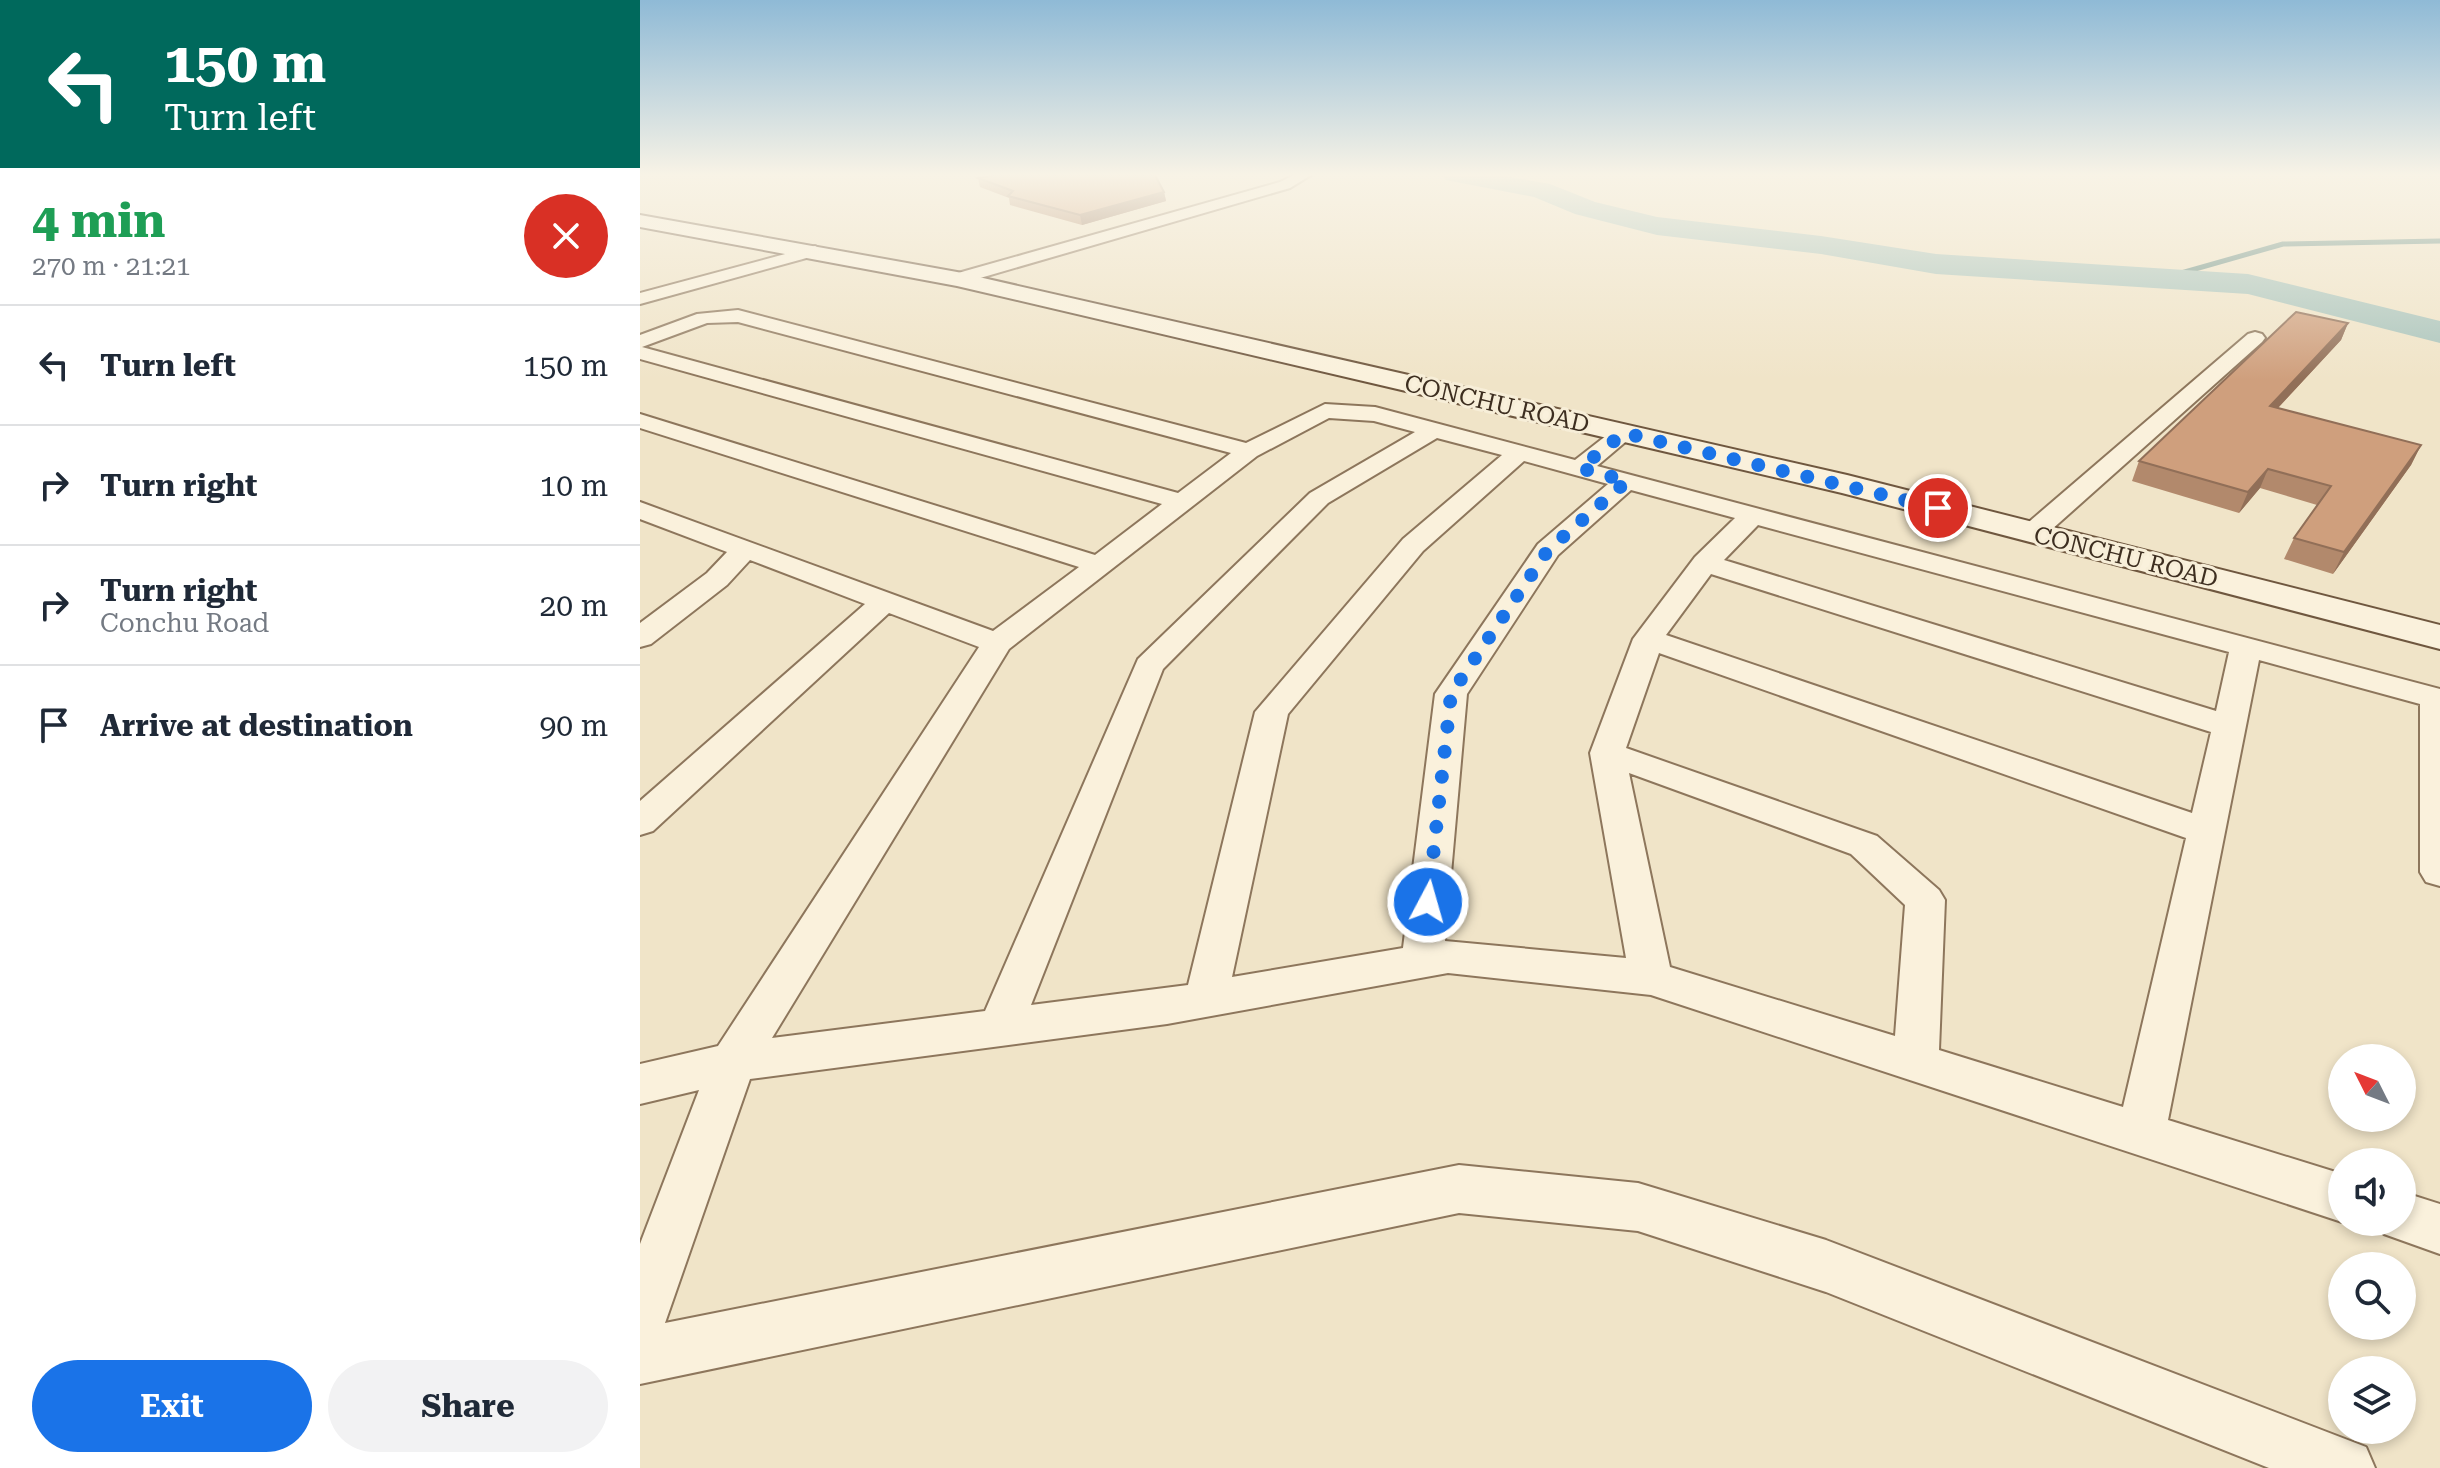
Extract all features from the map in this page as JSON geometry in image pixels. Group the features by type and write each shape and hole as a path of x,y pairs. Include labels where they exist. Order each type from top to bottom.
{"main road":[{"name":"CONCHU ROAD","path":"768,244 957,279 1624,433 2440,637"}],"street":[{"path":"668,289 756,244"},
{"path":"957,279 1088,244"},
{"path":"640,299 815,251"},
{"path":"640,342 704,318 738,316 1249,451"},
{"path":"2032,533 2255,338"},
{"path":"640,353 1182,502"},
{"path":"640,1316 733,1062 997,643 1249,451 1325,411 1375,414 2438,698 2440,872"},
{"path":"640,421 1100,565"},
{"path":"1000,1028 1149,666 1319,498 1434,430"},
{"path":"1580,468 1624,433"},
{"path":"1206,999 1272,712 1413,545 1520,452"},
{"path":"1422,962 1451,694 1548,550 1627,481"},
{"path":"643,515 745,549 997,643"},
{"path":"1651,978 1607,753 1648,639 1705,563 1753,515"},
{"path":"640,638 717,579 745,549"},
{"path":"1705,563 2228,726"},
{"path":"640,822 885,601"},
{"path":"1648,639 2205,831"},
{"path":"2141,1134 2246,647"},
{"path":"1607,753 1864,845 1925,900 1916,1063"},
{"path":"640,1084 733,1062 1206,999 1448,957 1651,978 2328,1194"},
{"path":"640,1356 1459,1189 1638,1207 1754,1243 1841,1272 2345,1468"},
{"path":"2416,1221 2440,1229"}],"building":[{"path":"2296,312 2348,323 2270,406 2421,445 2344,552 2294,538 2331,486 2268,469 2248,492 2139,461"}],"waterway":[{"path":"1808,244 1936,264 2248,284 2300,294 2440,332"},
{"path":"2160,279 2283,244 2309,244"}],"route":[{"path":"1428,902 1451,694 1548,550 1627,481 1580,468 1624,433 1938,508"}]}
